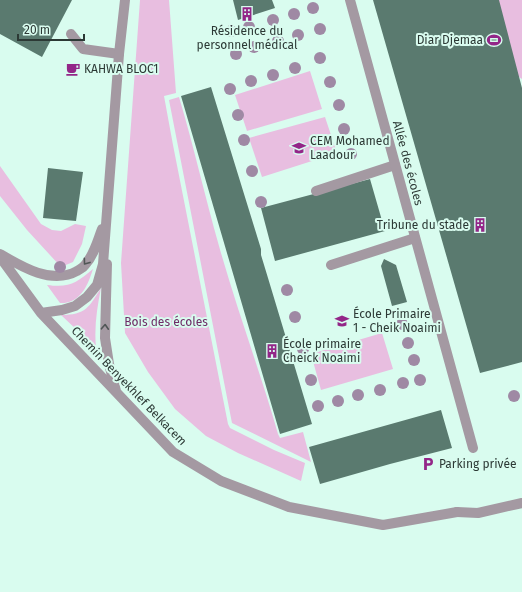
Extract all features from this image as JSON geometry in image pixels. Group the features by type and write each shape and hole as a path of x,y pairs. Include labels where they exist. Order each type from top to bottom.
{"street":[{"path":"41,313 62,310 75,306 87,297 97,285 103,264 119,54 125,0"},
{"name":"Allée des écoles","path":"350,0 472,448"},
{"path":"71,34 83,49 119,54"},
{"path":"316,191 395,165"},
{"path":"0,254 23,267 52,276 71,274 84,267 95,250 107,214"},
{"path":"107,214 105,338 116,393"},
{"path":"331,265 415,238"},
{"name":"Chemin Benyekhlef Belkacem","path":"0,257 41,313 173,452 221,481 289,507 383,525 457,512 478,512 522,502"}],"green space":[{"name":"Bois des écoles","path":"140,0 169,0 176,93 164,96 228,424 230,428 274,450 305,463 301,481 238,453 206,436 175,409 148,372 125,333 121,263"},
{"name":"Diar Djemaa","path":"411,0 522,0 522,79"},
{"path":"310,71 322,109 247,131 235,95"},
{"path":"179,97 226,270 278,434 280,438 303,432 311,462 232,423 169,100"},
{"path":"325,117 337,153 262,177 249,138"},
{"path":"0,166 41,224 52,230 61,231 75,224 86,226 82,244 73,262 61,267 27,230 0,196"},
{"path":"93,269 88,283 82,293 74,300 69,302 60,303 47,285 67,285 82,278"},
{"path":"101,288 96,318 96,348 61,315 69,315 86,309"},
{"path":"382,333 393,369 321,390 311,354"}],"building":[{"path":"0,0 72,0 42,57 0,34"},
{"name":"Résidence du personnel médical","path":"233,0 272,0 275,8 238,20"},
{"name":"Tribune du stade","path":"373,0 499,0 522,88 522,362 480,373"},
{"path":"211,87 261,249 261,255 312,424 280,434 181,96"},
{"path":"48,168 83,172 76,221 43,218"},
{"path":"370,179 385,231 275,261 261,208"},
{"path":"384,259 396,265 407,302 392,306 381,266"},
{"path":"441,410 452,448 320,484 309,447"}],"place":[{"name":"Résidence du personnel médical","path":"247,14"},
{"name":"Diar Djemaa","path":"494,40"},
{"name":"KAHWA BLOC1","path":"73,69"},
{"name":"CEM Mohamed Laadour","path":"299,148"},
{"name":"Tribune du stade","path":"480,225"},
{"name":"École Primaire 1 - Cheik Noaimi","path":"342,321"},
{"name":"École primaire Cheick Noaimi","path":"272,351"},
{"name":"Parking privée","path":"428,464"}]}
